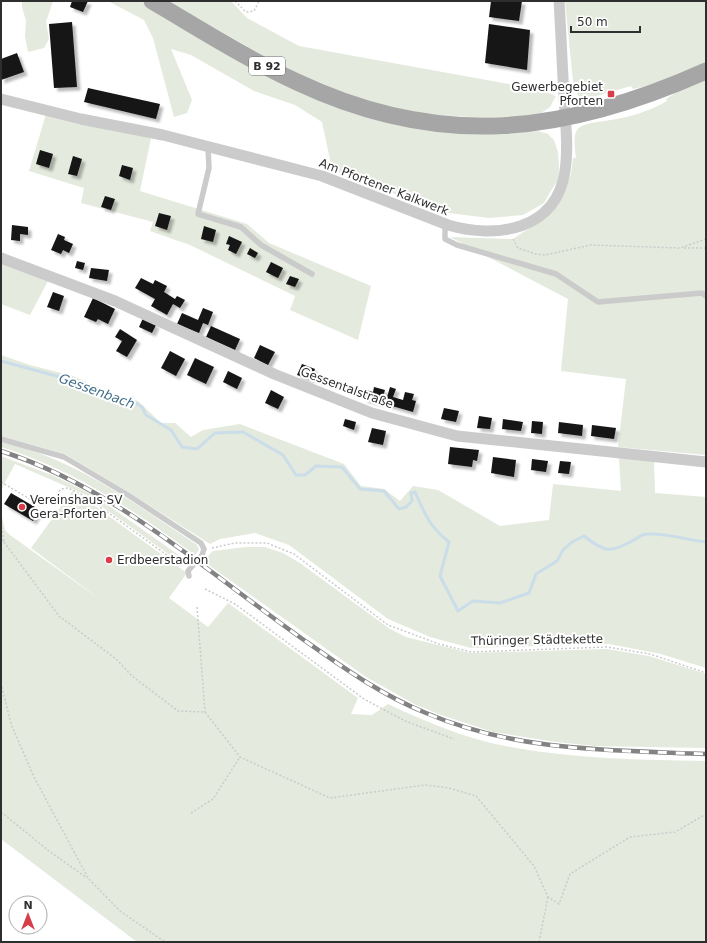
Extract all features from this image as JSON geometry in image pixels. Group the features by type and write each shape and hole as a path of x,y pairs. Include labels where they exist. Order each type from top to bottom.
{"main road":[{"name":"B 92","path":"152,1 243,54 297,82 332,97 390,116 446,125 482,127 514,126 565,119 609,108 655,93 706,71"}],"street":[{"name":"Am Pfortener Kalkwerk","path":"1,99 81,120 163,135 322,176 445,224 468,231 493,232 512,229 526,224 538,217 551,205 565,172 565,119 559,1"},
{"name":"Gessentalstraße","path":"1,258 115,301 274,374 372,413 457,436 706,462"}],"lane":[{"path":"208,147 209,168 198,214 241,227 261,245 312,274"},
{"path":"445,224 445,238 457,245 556,274 598,302 702,293 706,296"},
{"path":"1,439 64,457 170,521 201,543 204,549 202,555 189,573"}],"path":[{"path":"235,1 246,12 254,11 259,1"},
{"path":"512,229 514,243 518,248 536,254 564,252 591,246 706,248"},
{"path":"680,248 706,239"},
{"path":"1,482 37,503 52,500 61,490 73,490 117,518 189,573"},
{"path":"1,523 4,542"},
{"path":"1,537 58,616 116,659 132,676 178,711 205,712"},
{"name":"Thüringer Städtekette","path":"204,549 235,543 266,543 294,554 388,625 471,652 607,647 650,654 706,673"},
{"path":"205,589 235,604 364,700 404,721 454,739"},
{"path":"197,607 205,712 240,757 330,798 425,785 449,788 476,796 534,866 548,897 559,904 570,874 630,837 675,832 706,814"},
{"path":"1,683 11,724 34,777 88,878"},
{"path":"191,813 213,799 240,757"},
{"path":"1,812 49,851 88,878 120,911 165,942"},
{"path":"539,942 548,897"}],"shaded area":[{"path":"22,1 53,1 46,22 49,39 44,48 28,52 25,36 26,21"},
{"path":"108,1 140,1 253,66 446,132 492,134 538,131 548,134 554,140 558,152 558,179 544,203 523,215 489,218 441,212 332,169 322,122 295,105 254,91 191,55 171,49 192,100 187,113 174,117 153,38 144,20"},
{"path":"167,1 231,1 247,18 299,46 541,90 556,96 550,107 541,113 521,117 433,115 389,107 373,103 299,76"},
{"path":"565,1 706,1 706,63 655,84 633,89 631,86 586,99 579,97 575,90 573,81"},
{"path":"706,77 706,455 618,447 626,379 561,371 568,299 450,237 513,239 538,222 559,204 557,201 571,174 573,158 576,158 575,140 578,128 589,124 642,113 659,106 667,101 666,99 680,90"},
{"path":"46,114 151,138 140,191 247,224 269,243 371,286 358,340 290,310 295,296 190,245 150,231 153,222 81,203 84,188 29,171"},
{"path":"1,260 49,279 30,315 1,304"},
{"path":"1,355 30,365 73,376 111,393 138,401 161,423 175,423 191,437 203,430 240,424 344,464 361,486 384,489 400,501 413,486 438,490 500,526 549,520 553,484 621,491 619,458 654,461 655,493 706,497 706,668 661,654 609,644 471,648 430,637 388,619 289,545 255,533 220,539 210,544 65,454 1,436"},
{"path":"1,442 28,449 54,459 104,484 197,545 199,550 195,555 126,507 78,479 28,456 1,447"},
{"path":"1,456 54,476 95,496 190,563 185,566 86,495 15,464 2,488 1,500"},
{"path":"73,490 187,573 169,598 208,627 228,603 358,698 351,714 372,715 388,704 445,729 475,739 505,746 555,754 580,756 706,761 706,942 137,942 1,839 1,512 5,530 10,535 105,603 31,548"},
{"path":"245,547 265,547 283,553 300,563 390,629 406,637 470,653 607,649 649,656 706,674 706,748 595,746 556,742 493,732 441,715 414,704 366,677 203,561 213,551"}],"building":[{"path":"72,1 88,1 83,12 70,7"},
{"path":"491,1 522,1 519,21 489,17"},
{"path":"72,22 77,87 54,88 49,24"},
{"path":"489,24 530,30 527,70 485,63"},
{"path":"17,53 24,72 1,80 1,59"},
{"path":"88,88 160,104 156,119 84,102"},
{"path":"40,150 53,154 49,168 36,164"},
{"path":"73,156 82,159 77,176 68,174"},
{"path":"122,165 133,168 130,180 119,176"},
{"path":"105,196 115,199 111,210 101,207"},
{"path":"159,213 171,216 167,230 155,226"},
{"path":"12,225 28,227 28,235 20,234 20,241 11,240"},
{"path":"204,226 216,230 213,242 201,239"},
{"path":"58,234 65,237 64,240 73,244 69,253 63,250 61,254 51,250"},
{"path":"229,236 242,242 236,254 228,250 230,245 226,244"},
{"path":"250,248 258,253 255,258 247,254"},
{"path":"77,261 85,263 83,270 75,268"},
{"path":"271,262 283,268 278,278 266,272"},
{"path":"91,268 109,270 107,281 89,278"},
{"path":"290,276 299,279 295,287 286,284"},
{"path":"141,278 153,284 155,280 167,286 164,292 175,299 177,296 185,300 180,308 173,304 167,315 151,306 155,299 135,288"},
{"path":"53,292 64,296 59,311 47,307"},
{"path":"93,298 115,309 108,324 98,319 96,322 84,317"},
{"path":"203,308 213,312 208,325 203,323 199,333 177,324 182,313 198,320"},
{"path":"143,318 156,325 152,333 139,327"},
{"path":"211,326 240,339 235,350 206,337"},
{"path":"120,329 137,340 127,357 116,351 122,341 115,337"},
{"path":"260,345 275,352 268,365 254,358"},
{"path":"170,351 185,359 176,376 161,368"},
{"path":"195,358 214,367 206,384 187,375"},
{"path":"302,364 315,369 311,380 297,375"},
{"path":"228,371 242,378 237,389 223,382"},
{"path":"374,387 385,390 381,403 364,399 366,390 373,392"},
{"path":"390,387 396,389 393,397 403,400 405,392 414,394 412,400 416,401 413,412 385,404"},
{"path":"271,390 284,397 278,409 265,403"},
{"path":"444,408 459,411 456,422 441,419"},
{"path":"479,416 492,418 490,429 477,428"},
{"path":"345,419 356,422 354,430 343,426"},
{"path":"503,419 523,422 521,431 502,429"},
{"path":"532,421 543,422 542,434 531,433"},
{"path":"559,422 583,425 582,436 558,433"},
{"path":"592,425 616,428 614,439 591,436"},
{"path":"372,428 386,431 383,445 368,442"},
{"path":"450,447 479,450 477,461 473,460 472,467 448,464"},
{"path":"493,457 516,460 514,477 491,473"},
{"path":"532,459 548,461 546,472 531,470"},
{"path":"560,461 571,462 569,474 558,473"},
{"name":"Vereinshaus SV Gera-Pforten","path":"11,493 40,510 33,521 4,504"}],"waterway":[{"name":"Gessenbach","path":"1,361 75,381 121,401 131,400 142,407 146,415 171,430 182,447 197,449 215,433 243,432 283,455 296,475 305,475 316,466 342,467 360,489 384,491 399,509 406,507 412,501 411,493 415,492 432,525 449,542 440,576 458,611 473,601 500,603 529,593 536,574 557,561 563,550 572,542 584,536 597,546 608,549 614,549 646,534 663,535 706,542"}],"railway":[{"path":"1,451 43,467 82,486 121,508 346,669 377,689 409,706 460,726 529,742 599,750 706,754"}],"place":[{"name":"Gewerbegebiet Pforten","path":"611,94"},
{"name":"Vereinshaus SV Gera-Pforten","path":"22,507"},
{"name":"Erdbeerstadion","path":"109,560"}]}
